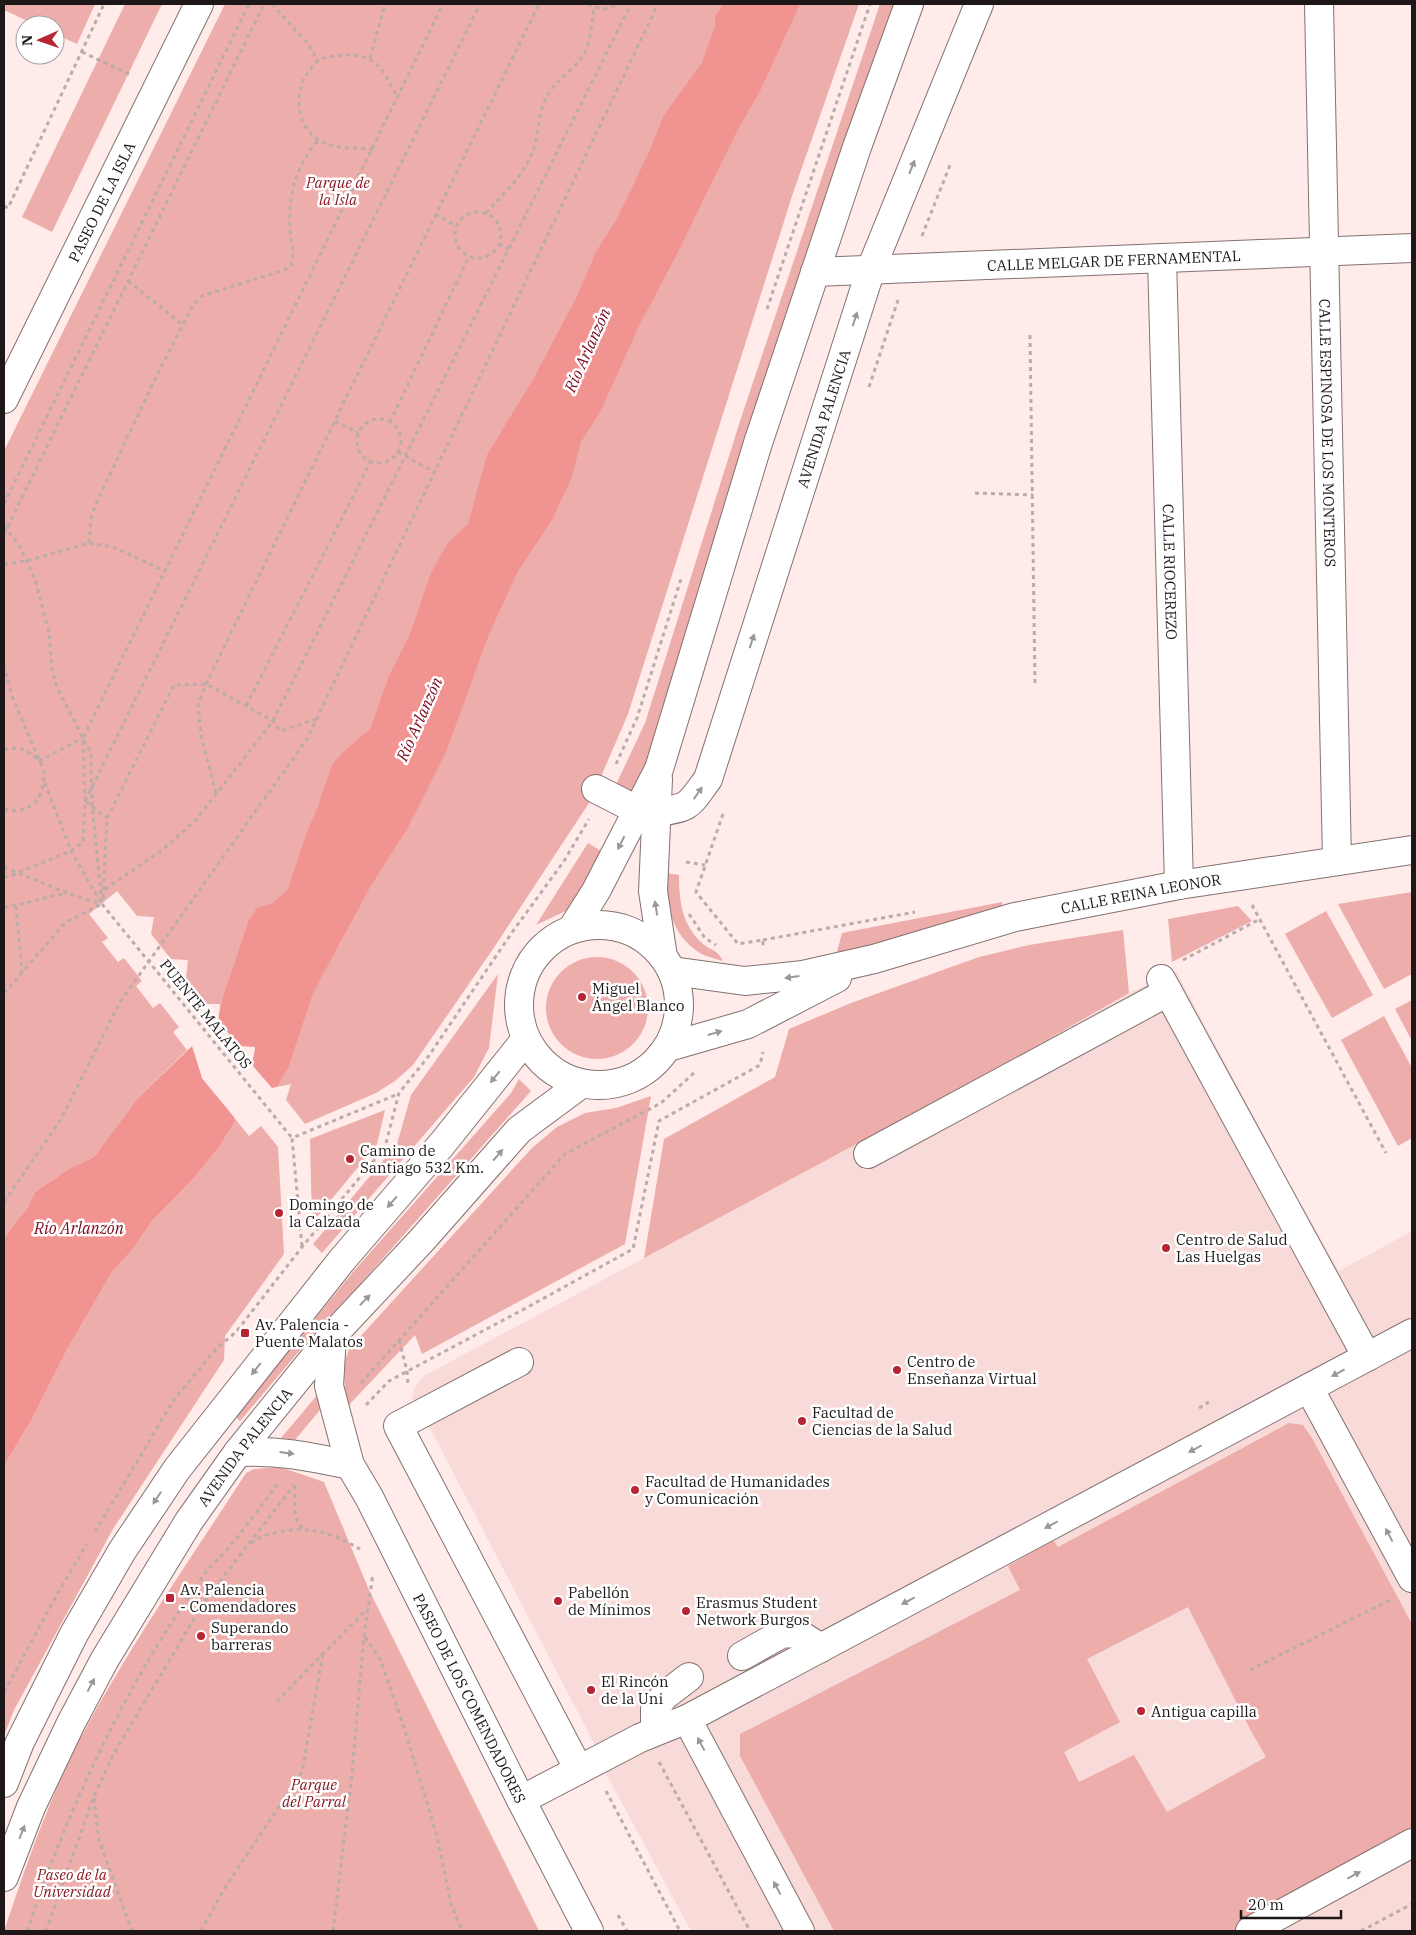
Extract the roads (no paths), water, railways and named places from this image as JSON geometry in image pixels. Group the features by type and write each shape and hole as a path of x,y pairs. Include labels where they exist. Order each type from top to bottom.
{"main road":[{"name":"PASEO DE LA ISLA","path":"4,399 199,4"},
{"path":"572,929 647,811 758,443 815,272 909,4"},
{"name":"AVENIDA PALENCIA","path":"647,811 676,810 689,805 708,779 871,269 979,4"},
{"name":"CALLE ESPINOSA DE LOS MONTEROS","path":"1319,4 1337,861"},
{"name":"CALLE MELGAR DE FERNAMENTAL","path":"815,272 1412,248"},
{"name":"CALLE RIOCEREZO","path":"1162,258 1179,886"},
{"path":"596,790 647,811"},
{"path":"647,811 653,891 667,964 678,990 679,1009 676,1029 668,1047 655,1063 639,1075 621,1083 601,1086 581,1084 564,1078 548,1068 535,1055 526,1039 520,1021 518,1002 522,983 529,965 540,950 555,937 572,929 612,925 632,931 649,942 667,964"},
{"name":"CALLE REINA LEONOR","path":"667,964 745,981 803,976 874,959 1015,917 1179,886 1412,850"},
{"name":"CALLE REINA LEONOR","path":"668,1047 748,1024 874,959"},
{"path":"868,1154 1169,978 1367,1357"},
{"path":"4,1783 20,1742 74,1634 122,1551 177,1469 342,1260 442,1144 526,1039"},
{"name":"AVENIDA PALENCIA","path":"4,1877 35,1799 71,1722 104,1659 189,1521 238,1452 332,1336 422,1240 519,1130 581,1084"},
{"path":"521,1800 650,1733 687,1719 1412,1333"},
{"name":"PASEO DE LOS COMENDADORES","path":"332,1336 329,1386 350,1465 369,1497 589,1931"},
{"path":"519,1362 398,1426 585,1767"},
{"path":"1309,1388 1412,1578"},
{"path":"238,1452 267,1451 300,1455 350,1465"},
{"path":"742,1656 783,1633 799,1634 821,1648"},
{"path":"650,1733 655,1709 664,1696 689,1677"},
{"path":"687,1719 800,1931"},
{"path":"1250,1931 1412,1843"}],"water":[{"name":"Río Arlanzón","path":"723,4 800,4 760,91 737,131 676,256 639,326 601,410 581,442 571,479 552,520 518,571 489,634 446,752 407,829 369,889 313,993 288,1068 277,1087 234,1118 236,1120 219,1147 195,1177 153,1220 133,1249 112,1272 68,1348 32,1419 4,1466 4,1239 27,1209 35,1192 70,1168 94,1157 137,1099 218,1021 223,997 249,920 257,908 273,903 288,889 332,765 342,753 370,729 389,676 410,634 431,573 447,544 468,524 487,455 534,378 576,298 596,252 618,217 649,152 664,115 702,63 715,26 715,17","holes":["240,1046 255,1047 252,1064 217,1096 202,1078"]}],"place":[{"name":"Miguel Ángel Blanco","path":"582,997"},
{"name":"Camino de Santiago 532 Km.","path":"350,1159"},
{"name":"Domingo de la Calzada","path":"279,1213"},
{"name":"Centro de Salud Las Huelgas","path":"1166,1248"},
{"name":"Av. Palencia - Puente Malatos","path":"245,1333"},
{"name":"Centro de Enseñanza Virtual","path":"897,1370"},
{"name":"Facultad de Ciencias de la Salud","path":"802,1421"},
{"name":"Facultad de Humanidades y Comunicación","path":"635,1490"},
{"name":"Av. Palencia - Comendadores","path":"170,1598"},
{"name":"Pabellón de Mínimos","path":"558,1601"},
{"name":"Erasmus Student Network Burgos","path":"686,1611"},
{"name":"Superando barreras","path":"201,1636"},
{"name":"El Rincón de la Uni","path":"591,1690"},
{"name":"Antigua capilla","path":"1141,1711"}],"park label":[{"name":"Parque de la Isla","path":"338,190"},
{"name":"Parque del Parral","path":"314,1792"},
{"name":"Paseo de la Universidad","path":"72,1882"}]}
